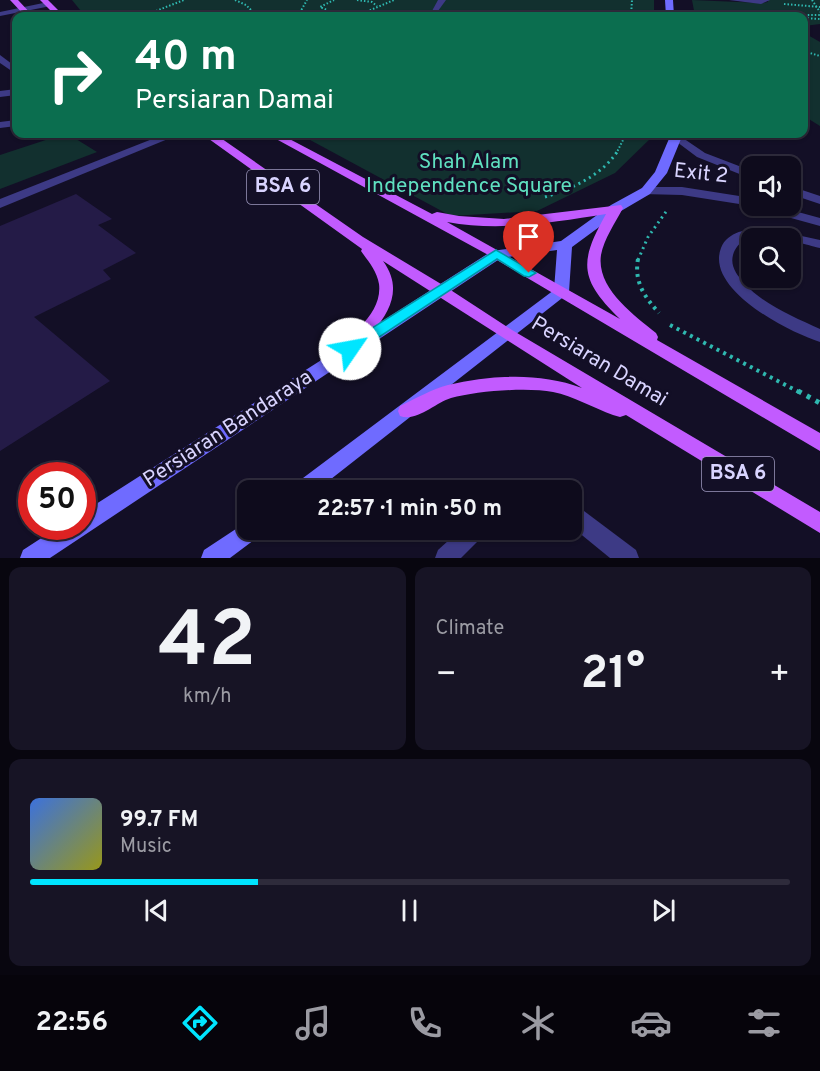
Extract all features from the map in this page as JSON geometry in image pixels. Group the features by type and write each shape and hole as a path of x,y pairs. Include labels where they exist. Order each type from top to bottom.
{"main road":[{"path":"14,0 24,12"},
{"name":"Persiaran Damai","path":"214,138 358,240 441,290 507,334 820,523"},
{"name":"Persiaran Damai","path":"281,138 496,254 820,443"},
{"name":"Persiaran Bandaraya","path":"96,516 496,254 565,245 616,208 646,191 661,173 676,138"},
{"path":"419,211 449,219 499,223 535,222 616,208"},
{"path":"616,208 593,257 594,274 604,290 624,313 672,358"},
{"path":"332,361 381,314 387,295 386,279 380,264 358,240"},
{"path":"315,480 561,292 565,245"},
{"path":"407,411 448,392 525,382 557,386 656,424"},
{"name":"Persiaran Bandaraya","path":"31,558 59,540"},
{"path":"212,558 237,540"}],"street":[{"path":"435,9 442,0"},
{"path":"733,0 761,2 766,0"},
{"path":"0,14 46,2"},
{"path":"0,58 9,68"},
{"path":"0,204 164,138"},
{"path":"681,138 701,154 741,170"},
{"name":"Exit 2","path":"646,191 682,191 741,200"},
{"path":"801,194 820,200"},
{"path":"799,216 820,222"},
{"path":"819,241 765,232 745,234 732,241 726,251 724,262 731,277 744,292 791,322 820,336"},
{"path":"582,523 628,558"},
{"path":"446,558 464,540"}],"path":[{"path":"152,12 184,0"},
{"path":"235,0 254,12"},
{"path":"328,12 320,7 334,0"},
{"path":"357,0 391,3"},
{"path":"366,12 394,0"},
{"path":"812,0 818,7 820,15"},
{"path":"373,1 377,7"},
{"path":"787,5 818,7"},
{"path":"540,198 561,193 585,180 614,158 624,138"},
{"path":"661,316 641,292 634,269 647,236 682,191"},
{"path":"668,324 820,403"}],"green space":[{"path":"72,0 654,0 654,12 82,12"},
{"path":"692,0 762,3 768,0 820,0 820,24 808,26 808,12 694,12"},
{"path":"808,35 820,42 820,126 808,118"},
{"path":"52,138 74,138 97,152 0,189 0,155"},
{"name":"Shah Alam Independence Square","path":"306,138 651,138 615,173 537,211 451,216"}],"building":[{"path":"76,194 112,219 98,225 136,253 103,270 111,279 34,317 110,381 0,451 0,226"}],"route":[{"path":"350,349 496,254 529,273"}]}
